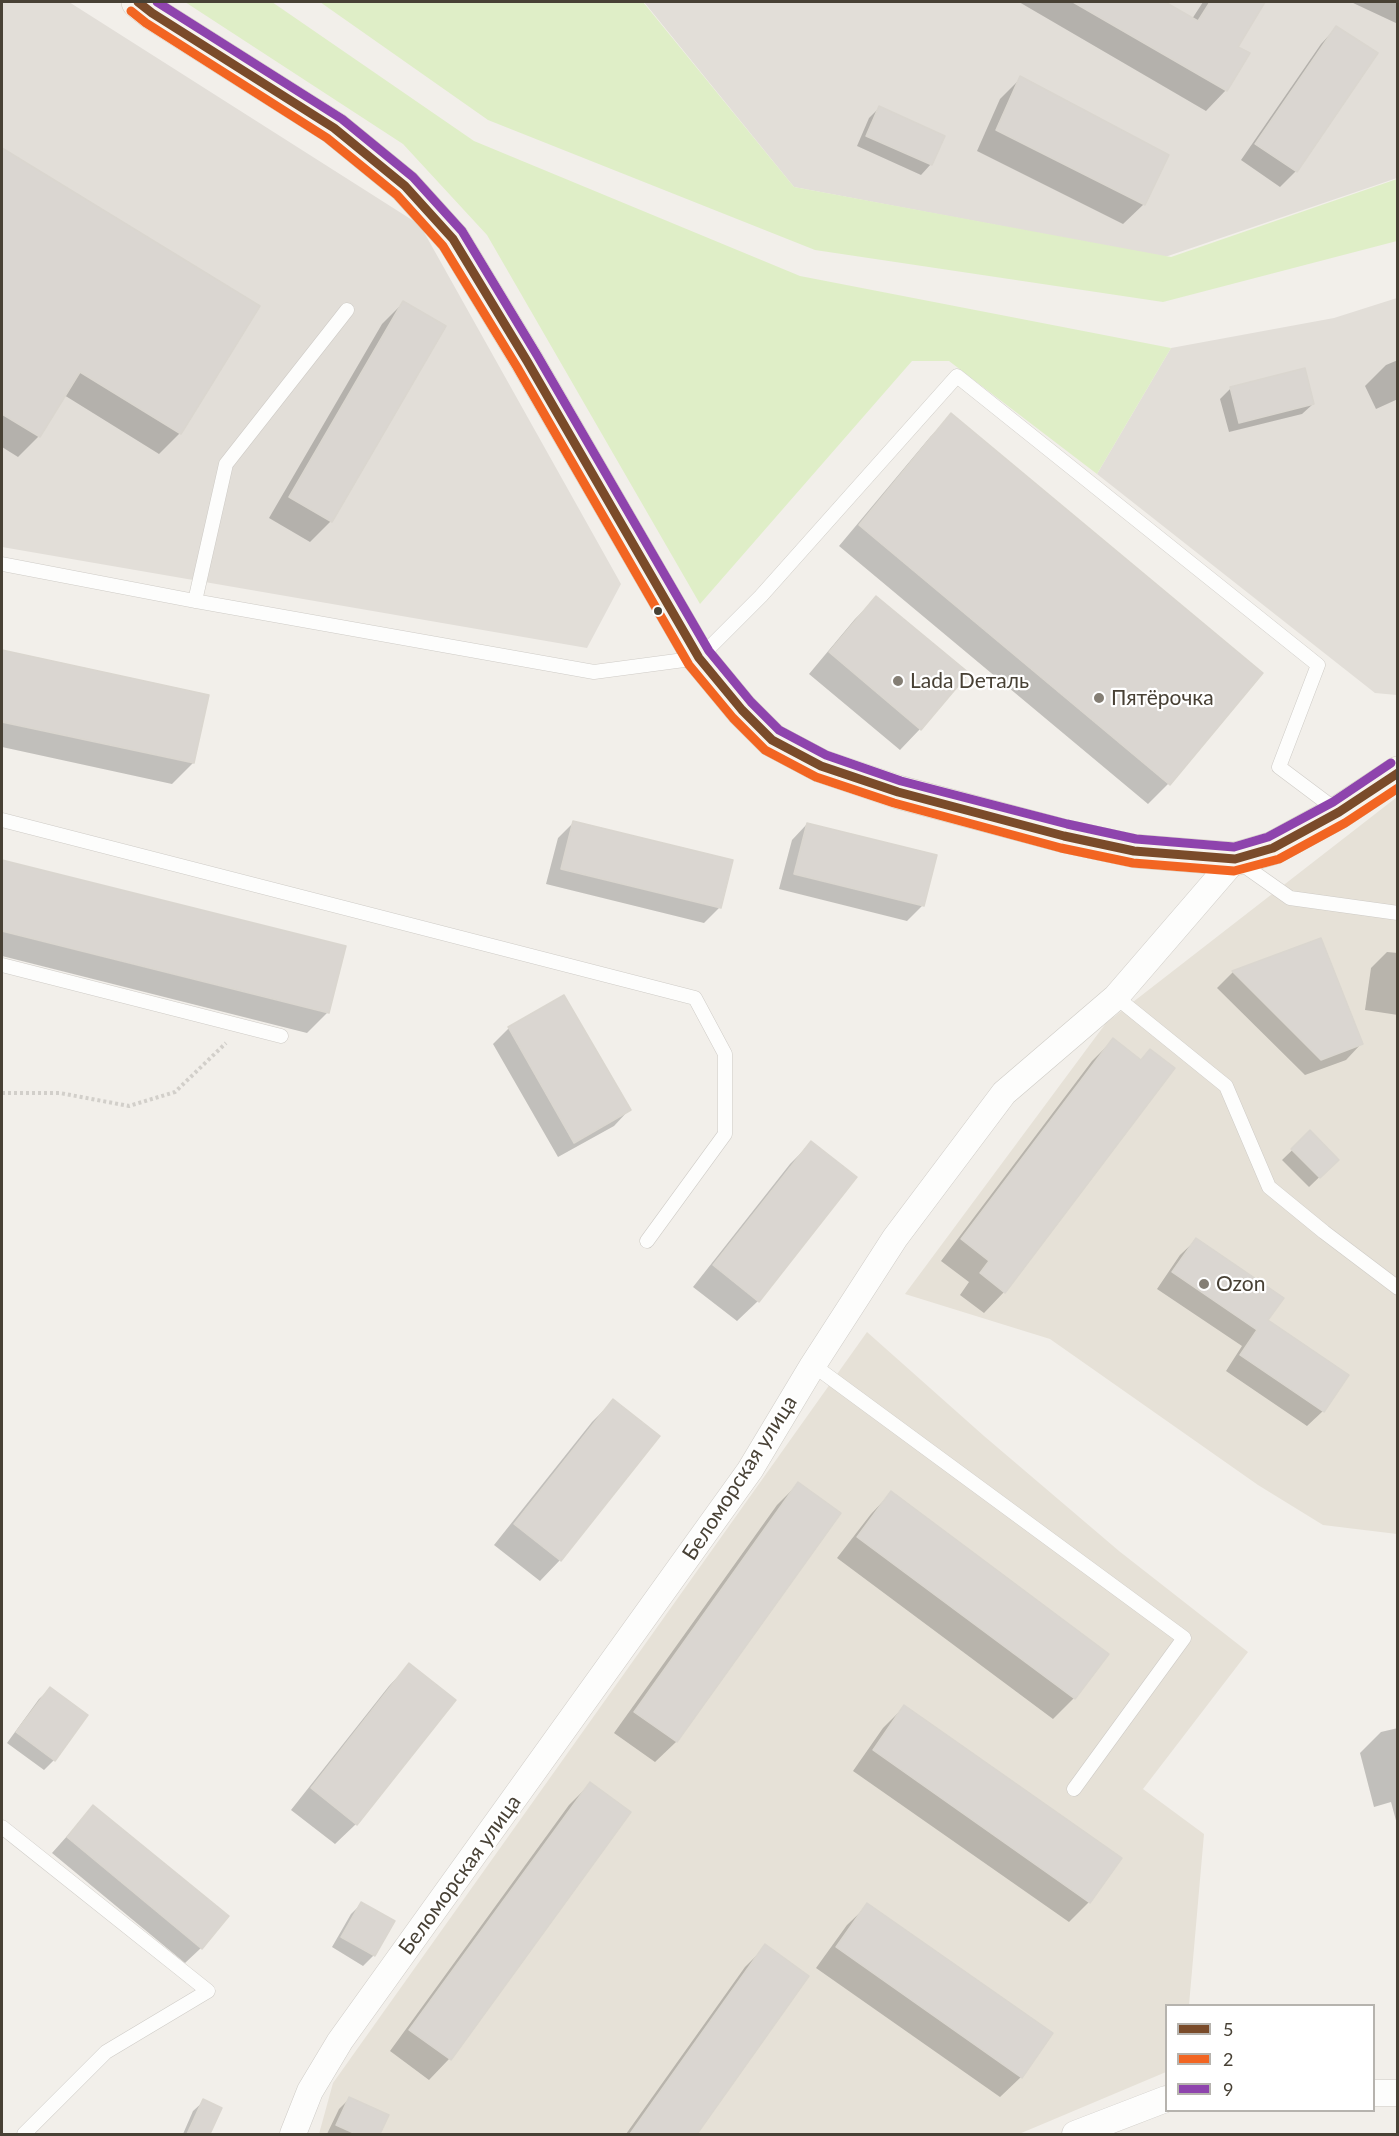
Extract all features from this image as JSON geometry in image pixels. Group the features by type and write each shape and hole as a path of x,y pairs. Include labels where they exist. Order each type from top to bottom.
{"main road":[{"path":"138,2 334,128 405,186 453,239 527,361 699,658 742,710 772,740 821,766 898,792 1064,836 1134,850 1235,859 1273,848 1339,812 1398,773"}],"street":[{"name":"Беломорская улица","path":"293,2134 310,2091 340,2041 750,1470 813,1365 895,1238 1004,1093 1116,997 1235,859"},
{"path":"1375,2093 1398,2093"},
{"path":"1075,2134 1165,2099"}],"lane":[{"path":"195,601 226,464 347,310"},
{"path":"2,564 594,672 699,658 762,596 957,376 1318,665 1279,766 1339,812"},
{"path":"2,820 695,998 725,1054 725,1134 647,1240"},
{"path":"1235,859 1290,898 1398,913"},
{"path":"2,964 281,1036"},
{"path":"1116,997 1226,1086 1269,1187 1398,1288"},
{"path":"813,1365 1184,1638 1074,1790"},
{"path":"2,1827 208,1991 106,2052 24,2134"}],"path":[{"path":"2,1093 60,1093 129,1107 175,1092 243,1028"}],"shaded area":[{"path":"2,2 69,2 420,225 621,584 587,648 2,547"},
{"path":"644,2 1397,2 1397,178 1165,257 794,187"},
{"path":"1397,298 1397,695 1375,693 1097,474 1171,348 1334,318"},
{"path":"1397,797 1397,1534 1323,1525 1258,1485 1050,1339 905,1294 1106,1023"},
{"path":"867,1332 1119,1551 1248,1652 1143,1789 1204,1834 1189,2004 1165,2004 1165,2072 1019,2134 319,2134 333,2083"}],"green space":[{"path":"185,2 272,2 474,141 800,276 1171,348 1097,474 949,361 912,361 700,604 487,235 403,144"},
{"path":"320,2 643,2 794,187 1171,257 1397,179 1397,241 1163,302 815,250 488,120"}],"building":[{"path":"1073,2 1165,2 1198,21 1210,2 1265,2 1238,47 1250,53 1227,91"},
{"path":"1336,26 1378,53 1297,172 1255,144"},
{"path":"1020,76 1169,155 1145,205 996,130"},
{"path":"879,106 945,136 932,165 866,136"},
{"path":"2,148 260,306 181,434 80,372 40,437 2,414"},
{"path":"403,301 446,326 332,522 289,497"},
{"path":"1305,368 1314,404 1239,423 1230,387"},
{"path":"951,413 1263,673 1170,785 859,525"},
{"path":"876,596 969,673 921,730 829,652"},
{"path":"2,650 209,695 194,763 2,722"},
{"path":"573,821 733,860 721,908 561,869"},
{"path":"807,823 937,855 924,906 794,874"},
{"path":"2,860 346,946 329,1013 2,931"},
{"path":"1321,938 1363,1044 1321,1060 1232,971"},
{"path":"564,995 631,1110 574,1143 508,1027"},
{"path":"1113,1038 1141,1060 1150,1049 1175,1068 1005,1293 980,1273 989,1261 961,1239"},
{"path":"1310,1130 1339,1160 1320,1178 1291,1149"},
{"path":"811,1141 857,1177 759,1302 713,1265"},
{"path":"1196,1238 1284,1298 1268,1320 1349,1375 1324,1412 1240,1355 1257,1330 1172,1272"},
{"path":"613,1399 660,1436 561,1561 514,1524"},
{"path":"798,1482 841,1513 677,1742 634,1712"},
{"path":"891,1491 1109,1654 1075,1699 857,1537"},
{"path":"409,1663 456,1700 357,1825 311,1788"},
{"path":"50,1687 88,1715 55,1761 16,1732"},
{"path":"904,1705 1122,1858 1090,1903 873,1750"},
{"path":"590,1782 631,1812 451,2060 409,2030"},
{"path":"93,1805 229,1916 202,1949 67,1837"},
{"path":"361,1902 395,1921 375,1956 341,1937"},
{"path":"867,1903 1053,2033 1022,2078 836,1947"},
{"path":"765,1944 809,1976 697,2134 630,2134"},
{"path":"349,2097 389,2115 380,2134 356,2134 336,2125"},
{"path":"203,2099 222,2108 210,2134 187,2134"}],"transit line":[{"name":"5","path":"138,2 334,128 405,186 453,239 527,361 699,658 742,710 772,740 821,766 898,792 1064,836 1134,851 1235,859 1273,848 1339,812 1398,773"},
{"name":"9","path":"157,2 342,119 413,177 462,231 709,651 751,702 779,730 826,755 901,781 1067,824 1136,839 1234,847 1268,837 1333,802 1391,763"},
{"name":"2","path":"131,11 146,23 327,138 397,195 443,246 517,367 689,665 733,718 765,750 816,777 894,803 1061,848 1133,863 1234,871 1279,859 1345,823 1398,788"}],"place":[{"name":"Lada Dеталь","path":"898,681"},
{"name":"Пятёрочка","path":"1099,698"},
{"name":"Ozon","path":"1204,1284"}]}
